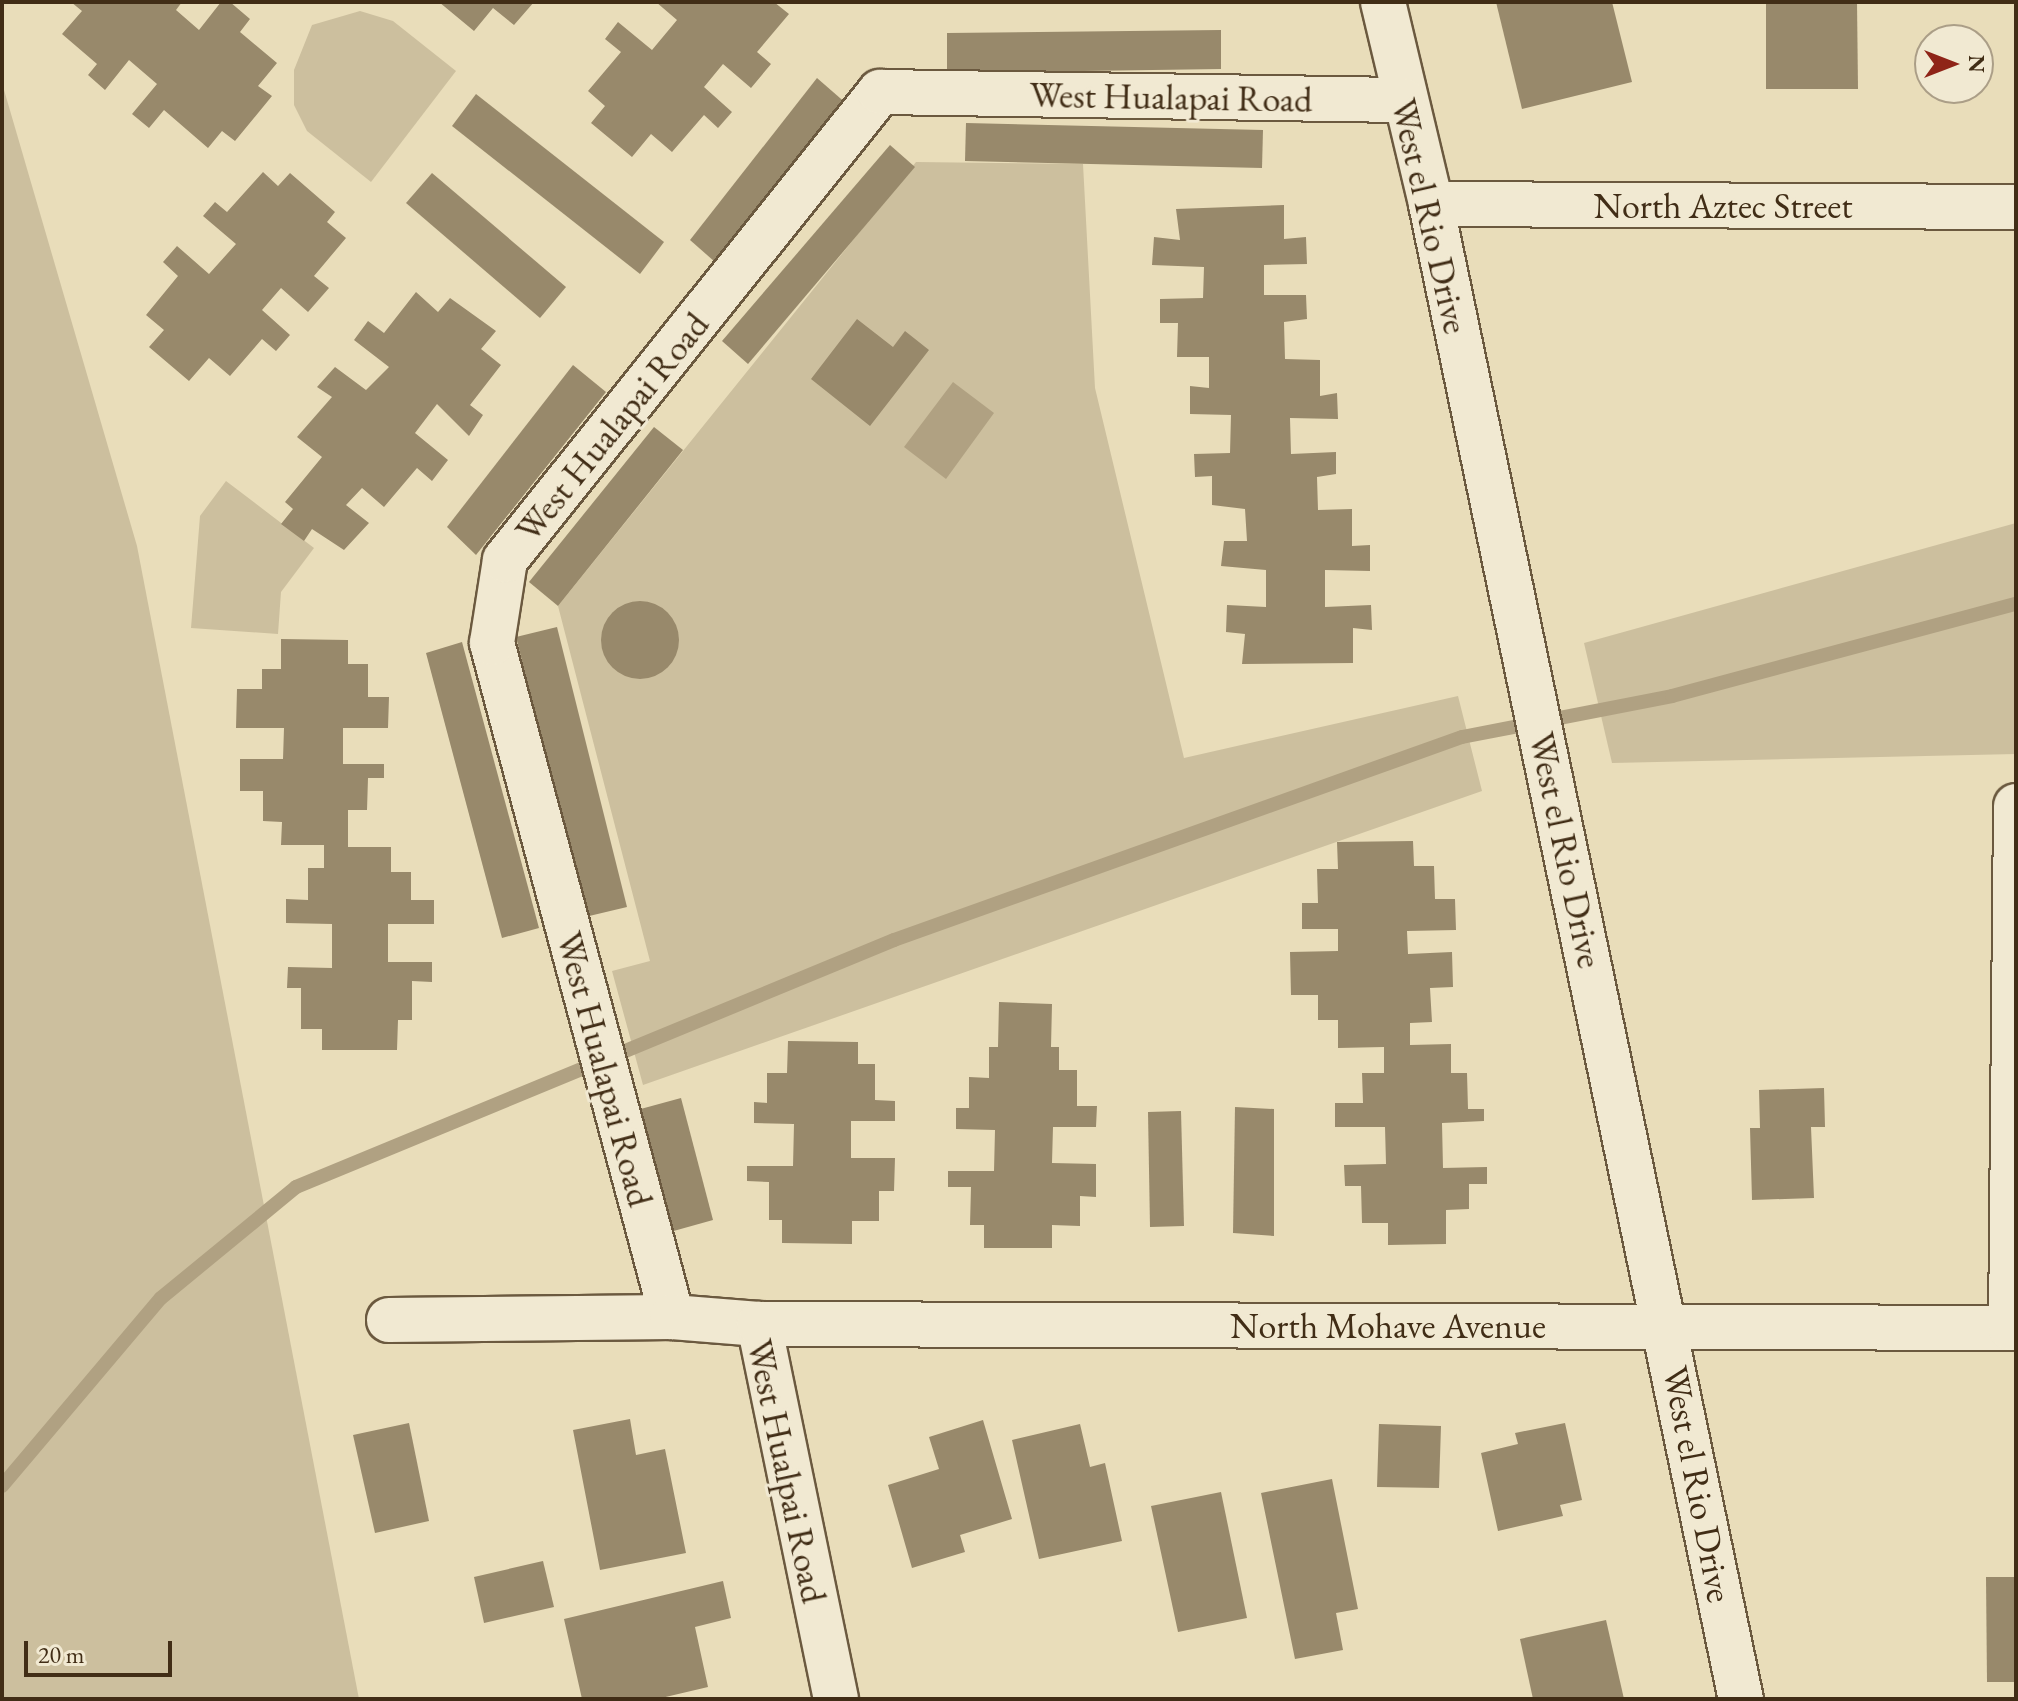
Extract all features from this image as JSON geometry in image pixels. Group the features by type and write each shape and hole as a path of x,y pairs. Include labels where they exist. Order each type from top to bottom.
{"street":[{"name":"West el Rio Drive","path":"1383,2 1403,100 1431,204 1741,1699"},
{"name":"West Hualapai Road","path":"672,1317 492,643 505,560 880,92 1403,100"},
{"name":"North Aztec Street","path":"1431,204 2016,207"},
{"path":"2014,1328 2016,806"},
{"name":"West Hualpai Road","path":"389,1320 672,1317 759,1324 836,1699"},
{"name":"North Mohave Avenue","path":"759,1324 2014,1328"}],"shaded area":[{"path":"360,11 393,21 456,71 371,182 307,131 294,105 294,70 312,25"},
{"path":"2,83 137,546 359,1699 2,1699"},
{"path":"916,162 1083,164 1095,388 1184,758 1458,696 1482,791 643,1085 612,971 650,961 558,606"},
{"path":"953,382 994,413 946,479 904,447"},
{"path":"226,481 314,548 281,592 278,634 191,628 200,516"},
{"path":"2016,523 2016,754 1612,763 1584,643"}],"building":[{"path":"71,2 182,2 176,10 199,30 221,2 230,2 250,19 240,32 277,63 258,86 272,96 235,141 222,131 208,148 164,110 149,128 132,114 157,84 129,60 105,90 88,75 97,64 62,34 82,11"},
{"path":"439,2 534,2 514,25 493,8 474,31"},
{"path":"656,2 774,2 789,14 757,52 771,64 751,88 723,64 704,87 732,112 718,128 704,115 672,152 651,134 632,157 591,123 605,106 588,91 621,52 605,39 618,22 652,50 677,20"},
{"path":"1496,2 1612,2 1632,82 1522,109"},
{"path":"1766,2 1857,2 1858,89 1766,89"},
{"path":"1221,30 1221,69 947,73 947,33"},
{"path":"817,78 848,105 715,262 690,240"},
{"path":"476,94 664,242 640,274 452,126"},
{"path":"966,123 1263,130 1262,168 965,161"},
{"path":"890,145 915,167 748,364 722,341"},
{"path":"263,172 278,186 290,173 335,212 327,222 346,238 314,276 329,288 308,312 281,288 262,310 290,335 276,351 262,339 230,376 209,358 189,381 149,347 164,330 146,315 178,276 163,262 177,246 209,274 236,244 203,216 215,202 227,212"},
{"path":"432,173 566,287 540,318 406,203"},
{"path":"1284,205 1284,239 1306,237 1307,264 1264,265 1264,295 1306,295 1307,319 1284,322 1285,359 1320,360 1320,396 1337,393 1338,419 1290,418 1291,454 1336,452 1336,474 1317,477 1318,510 1352,509 1352,546 1370,545 1370,571 1325,570 1325,607 1371,605 1372,630 1353,628 1353,663 1242,664 1245,634 1226,632 1227,605 1266,607 1266,570 1221,566 1224,541 1247,541 1245,509 1212,505 1212,476 1195,477 1194,454 1230,453 1231,415 1190,414 1190,386 1209,388 1209,357 1177,357 1178,323 1160,323 1160,299 1203,298 1204,267 1152,265 1154,237 1180,240 1176,209"},
{"path":"416,292 438,312 450,298 496,331 481,349 501,365 470,405 483,415 469,436 437,404 415,433 448,460 432,481 417,468 384,507 362,488 346,505 369,523 344,550 312,529 304,541 281,524 293,509 285,502 322,457 297,437 332,397 317,387 335,367 366,390 389,367 354,340 368,321 384,333"},
{"path":"857,319 893,347 905,331 929,350 870,426 811,379"},
{"path":"573,365 606,392 476,555 447,527"},
{"path":"654,427 683,450 558,606 529,582"},
{"path":"640,601 655,604 672,618 679,640 676,655 662,672 640,679 625,676 608,662 601,640 604,625 618,608"},
{"path":"557,627 627,907 585,917 516,637"},
{"path":"281,639 348,640 348,664 368,664 368,697 389,697 388,728 343,728 343,764 384,764 384,778 368,778 367,810 348,810 348,847 391,847 391,872 411,872 411,900 434,900 434,924 388,924 388,962 432,962 432,982 412,981 412,1020 398,1020 397,1050 322,1050 322,1029 301,1029 301,988 287,988 288,967 332,968 332,924 286,923 286,899 308,900 308,868 324,868 324,845 281,845 282,822 263,821 263,791 240,791 240,759 283,759 284,728 236,728 237,689 262,689 262,669 281,669"},
{"path":"462,642 539,928 502,938 426,653"},
{"path":"1413,841 1414,866 1434,866 1435,899 1455,899 1456,930 1407,931 1408,954 1452,952 1453,987 1430,988 1432,1022 1410,1023 1410,1045 1451,1044 1451,1073 1467,1073 1468,1109 1484,1109 1484,1121 1442,1123 1443,1168 1487,1167 1487,1184 1469,1184 1469,1209 1446,1210 1446,1244 1388,1245 1388,1223 1362,1223 1361,1186 1345,1186 1344,1165 1386,1164 1385,1127 1335,1127 1335,1103 1363,1103 1362,1073 1384,1073 1384,1047 1338,1048 1338,1020 1318,1020 1318,995 1291,995 1290,952 1338,951 1338,929 1302,929 1302,903 1318,903 1317,869 1338,869 1337,842"},
{"path":"999,1002 1052,1004 1051,1047 1059,1047 1059,1070 1077,1070 1077,1106 1097,1106 1096,1127 1053,1127 1052,1163 1096,1164 1096,1197 1080,1196 1080,1226 1052,1225 1052,1248 984,1248 984,1225 970,1225 971,1187 948,1187 948,1171 994,1171 995,1130 956,1129 956,1108 969,1108 969,1077 989,1078 989,1047 998,1047"},
{"path":"788,1041 858,1042 858,1064 875,1064 875,1100 895,1101 895,1121 851,1121 851,1158 895,1158 894,1191 879,1191 879,1221 852,1221 852,1244 782,1243 782,1220 769,1220 769,1182 747,1181 747,1166 793,1166 794,1124 754,1123 754,1102 767,1103 767,1073 787,1073"},
{"path":"1824,1088 1825,1127 1811,1127 1814,1198 1752,1200 1750,1128 1760,1128 1759,1090"},
{"path":"681,1098 713,1220 670,1232 637,1110"},
{"path":"1235,1107 1274,1109 1274,1236 1233,1233"},
{"path":"1181,1111 1184,1226 1150,1227 1148,1112"},
{"path":"630,1419 636,1455 665,1449 686,1553 600,1570 573,1430"},
{"path":"983,1420 1012,1519 960,1535 965,1552 912,1568 888,1485 939,1469 929,1437"},
{"path":"409,1423 429,1521 375,1533 353,1435"},
{"path":"1565,1423 1582,1500 1560,1505 1563,1516 1498,1531 1481,1453 1518,1444 1515,1433"},
{"path":"1080,1424 1090,1467 1105,1463 1122,1541 1039,1559 1012,1440"},
{"path":"1379,1424 1441,1426 1439,1488 1377,1487"},
{"path":"1332,1479 1358,1609 1336,1613 1343,1650 1295,1659 1261,1493"},
{"path":"1221,1492 1247,1618 1178,1632 1151,1506"},
{"path":"543,1561 554,1607 484,1623 474,1577"},
{"path":"1986,1577 2016,1577 2016,1682 1987,1682"},
{"path":"723,1581 731,1618 695,1627 708,1687 657,1699 582,1699 564,1619"},
{"path":"1606,1620 1624,1699 1533,1699 1520,1639"}],"waterway":[{"path":"2,1486 161,1298 296,1187 894,940 1462,737 1672,696 2016,604"}]}
